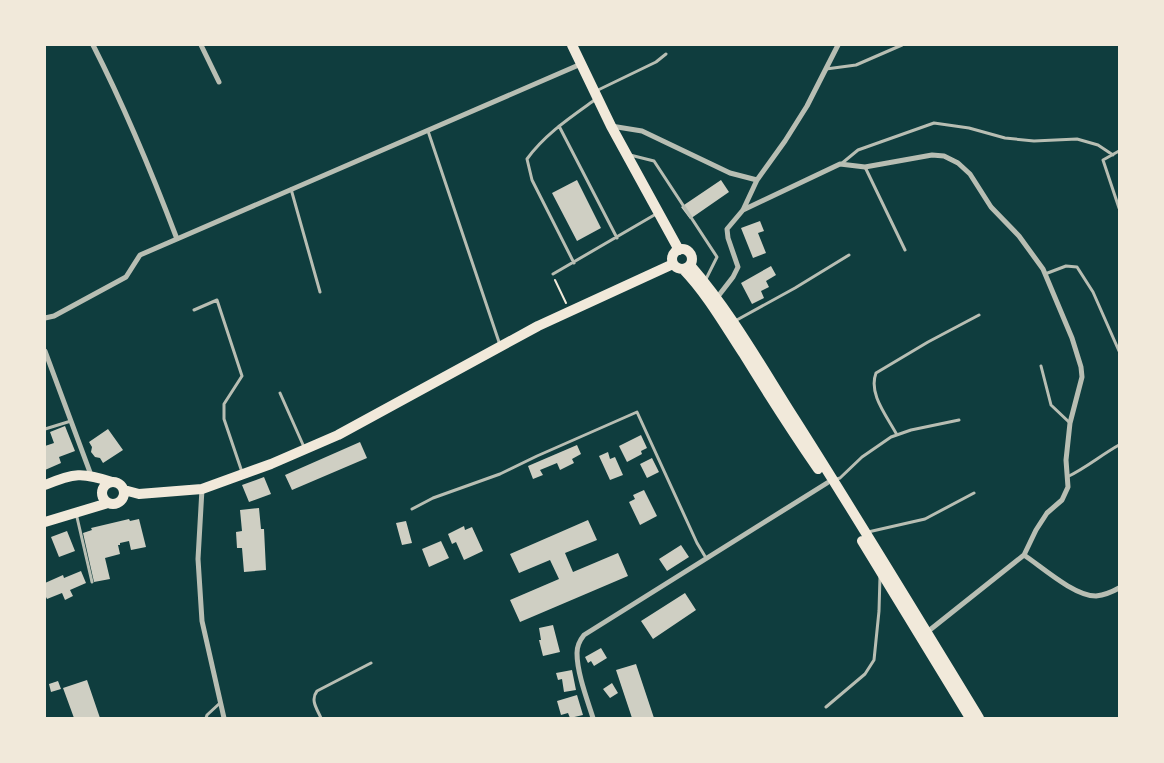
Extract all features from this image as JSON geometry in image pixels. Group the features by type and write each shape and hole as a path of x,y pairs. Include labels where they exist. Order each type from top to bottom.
{"main road":[{"path":"572,45 610,126 679,250"},
{"path":"686,267 691,259 690,254 685,250 679,250 673,254 673,264 677,268 686,267 704,281 732,322 924,635 979,718"},
{"path":"45,485 76,474 91,474 118,483 124,490 138,494 202,488 242,474 338,435 538,326 673,264"},
{"path":"686,267 864,533 883,569"},
{"path":"108,503 103,498 101,491 105,484 112,482"},
{"path":"45,522 108,503 115,504 121,500 124,490"},
{"path":"924,635 970,718"}],"street":[{"path":"94,45 148,162 177,239"},
{"path":"201,45 219,82"},
{"path":"716,299 734,277 738,267 728,238 728,229 743,210 757,180 785,142 807,106 838,45"},
{"path":"45,318 54,316 126,277 140,255 581,64"},
{"path":"610,126 642,131 730,173 757,180"},
{"path":"743,210 840,164 865,167 932,155 944,156 958,163 970,174 991,207 1019,236 1045,274 1072,338 1081,367 1082,377 1070,423 1066,460 1068,487 1062,500 1047,513 1024,554 924,635"},
{"path":"45,351 91,474"},
{"path":"594,718 578,666 577,651 579,642 584,635 830,482"},
{"path":"202,488 198,560 202,621 224,718"},
{"path":"1024,554 1060,580 1085,594 1097,596 1119,588"}],"lane":[{"path":"826,69 856,65 902,45"},
{"path":"574,263 532,180 527,159 536,146 595,95 656,62 666,54"},
{"path":"840,164 858,150 934,123 969,128 1005,138 1034,141 1077,139 1098,145 1113,155"},
{"path":"559,126 618,238"},
{"path":"428,130 500,346"},
{"path":"1119,152 1103,160 1119,208"},
{"path":"625,154 654,161 717,257 704,281"},
{"path":"865,167 906,250"},
{"path":"291,189 320,292"},
{"path":"553,274 659,213"},
{"path":"732,322 795,288 849,255"},
{"path":"1045,274 1066,266 1077,267 1093,292 1119,351"},
{"path":"194,310 217,300 242,376 224,404 224,419 242,474"},
{"path":"897,435 875,395 873,382 876,373 928,342 979,316"},
{"path":"1041,366 1051,405 1070,423"},
{"path":"280,393 305,449"},
{"path":"412,509 433,498 500,474 637,412 706,559"},
{"path":"830,482 840,478 862,457 891,437 911,430 959,420"},
{"path":"45,429 71,421"},
{"path":"1067,477 1085,468 1100,456 1119,445"},
{"path":"864,533 925,519 974,493"},
{"path":"76,513 92,582"},
{"path":"826,707 865,674 874,660 879,611 879,581 883,569"},
{"path":"321,718 313,700 313,695 371,662"},
{"path":"206,718 206,715 220,702"}],"path":[{"path":"553,274 566,303"}],"building":[{"path":"577,180 601,228 577,241 552,193"},
{"path":"721,180 729,192 690,219 681,207"},
{"path":"760,221 764,231 758,233 766,253 753,258 741,228"},
{"path":"771,266 776,275 766,281 769,287 761,291 764,298 752,304 741,283"},
{"path":"65,426 75,451 59,457 61,463 45,470 45,446 54,443 50,432"},
{"path":"108,429 123,450 103,463 100,458 95,457 91,452 92,447 89,442"},
{"path":"641,435 647,448 641,451 642,454 627,462 619,446"},
{"path":"360,442 367,458 292,490 285,475"},
{"path":"577,445 581,454 572,459 574,463 560,470 557,463 540,470 543,475 533,479 528,466"},
{"path":"608,452 610,459 615,457 623,475 610,480 599,456"},
{"path":"652,458 659,472 647,478 640,464"},
{"path":"264,477 271,494 249,502 242,485"},
{"path":"644,490 657,516 640,525 629,502 635,499 633,495"},
{"path":"259,508 261,529 264,529 266,570 244,572 242,548 237,548 236,532 242,531 240,510"},
{"path":"129,519 130,521 139,519 146,547 131,550 129,541 120,543 118,545 120,554 105,558 110,579 94,582 83,533 92,530 91,528"},
{"path":"588,520 597,540 565,553 573,572 618,553 628,576 520,622 510,600 559,579 550,560 519,573 510,554"},
{"path":"406,521 412,543 402,545 396,523"},
{"path":"464,526 465,530 472,527 483,551 464,560 456,542 452,544 448,534"},
{"path":"67,531 75,551 59,557 51,537"},
{"path":"441,541 449,558 429,567 422,549"},
{"path":"681,545 689,557 667,571 659,559"},
{"path":"81,571 86,583 70,590 73,596 65,600 62,593 47,599 45,583 63,575 64,578"},
{"path":"685,593 696,610 653,639 641,621"},
{"path":"553,625 560,652 543,656 539,640 541,640 539,628"},
{"path":"601,648 607,658 594,666 591,661 588,663 585,657"},
{"path":"636,664 654,718 632,718 616,670"},
{"path":"572,670 576,690 564,692 562,679 558,680 556,673"},
{"path":"87,680 100,718 74,718 63,688"},
{"path":"58,681 61,689 51,692 49,684"},
{"path":"612,683 618,693 610,698 603,689"},
{"path":"577,695 583,715 570,718 568,713 561,715 557,701"}]}
